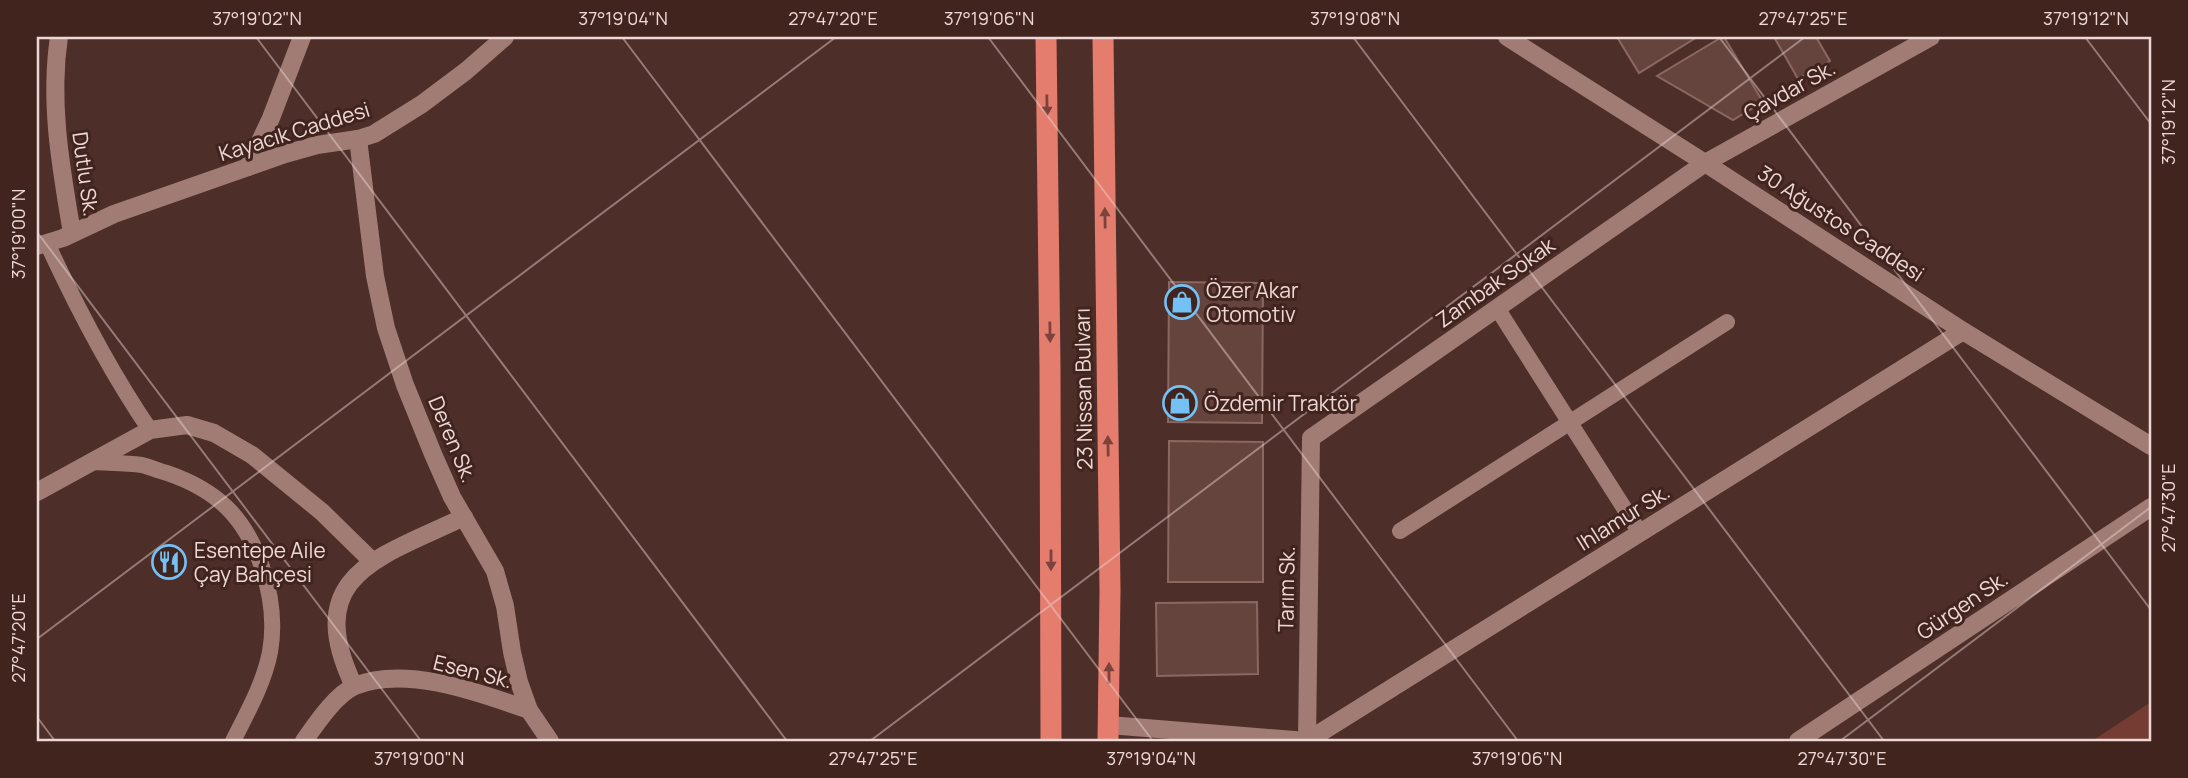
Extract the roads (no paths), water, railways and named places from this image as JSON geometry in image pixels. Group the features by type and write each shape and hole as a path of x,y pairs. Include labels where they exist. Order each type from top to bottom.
{"highway":[{"name":"23 Nissan Bulvarı","path":"1046,37 1051,409 1051,741"},
{"name":"23 Nissan Bulvarı","path":"1103,37 1110,591 1108,733"}],"street":[{"name":"Dutlu Sk.","path":"59,37 56,121 72,233"},
{"path":"248,167 271,118 302,37"},
{"name":"Kayacık Caddesi","path":"42,244 114,214 248,167 317,145 358,139 383,129 466,71 505,37"},
{"name":"30 Ağustos Caddesi","path":"1507,37 1963,331 2151,446"},
{"name":"Çavdar Sk.","path":"1705,163 1931,37"},
{"name":"Deren Sk.","path":"358,139 375,276 386,328 405,384 452,497 495,571 505,606 519,682 529,709 550,741"},
{"name":"Zambak Sokak","path":"1311,438 1705,163"},
{"name":"Ihlamur Sk.","path":"1307,741 1963,331"},
{"path":"37,492 150,430 187,425 214,433 262,463 322,512 373,562"},
{"name":"Tarım Sk.","path":"1307,741 1311,438"},
{"name":"Gürgen Sk.","path":"1798,741 2151,507"},
{"path":"304,741 340,697 354,686 344,667 337,637 337,610 343,591 354,576 373,562 464,517"},
{"name":"Esen Sk.","path":"354,686 385,678 435,682 529,709"},
{"path":"1108,733 1307,741"}],"lane":[{"path":"42,244 100,352 150,430"},
{"path":"1497,308 1640,533"},
{"path":"1400,531 1727,322"},
{"path":"93,462 144,466 184,479 217,497 241,521 256,548 268,587 272,618 270,652 256,694 233,741"}],"place":[{"name":"Özer Akar Otomotiv","path":"1182,302"},
{"name":"Özdemir Traktör","path":"1180,403"},
{"name":"Esentepe Aile Çay Bahçesi","path":"169,562"}]}
